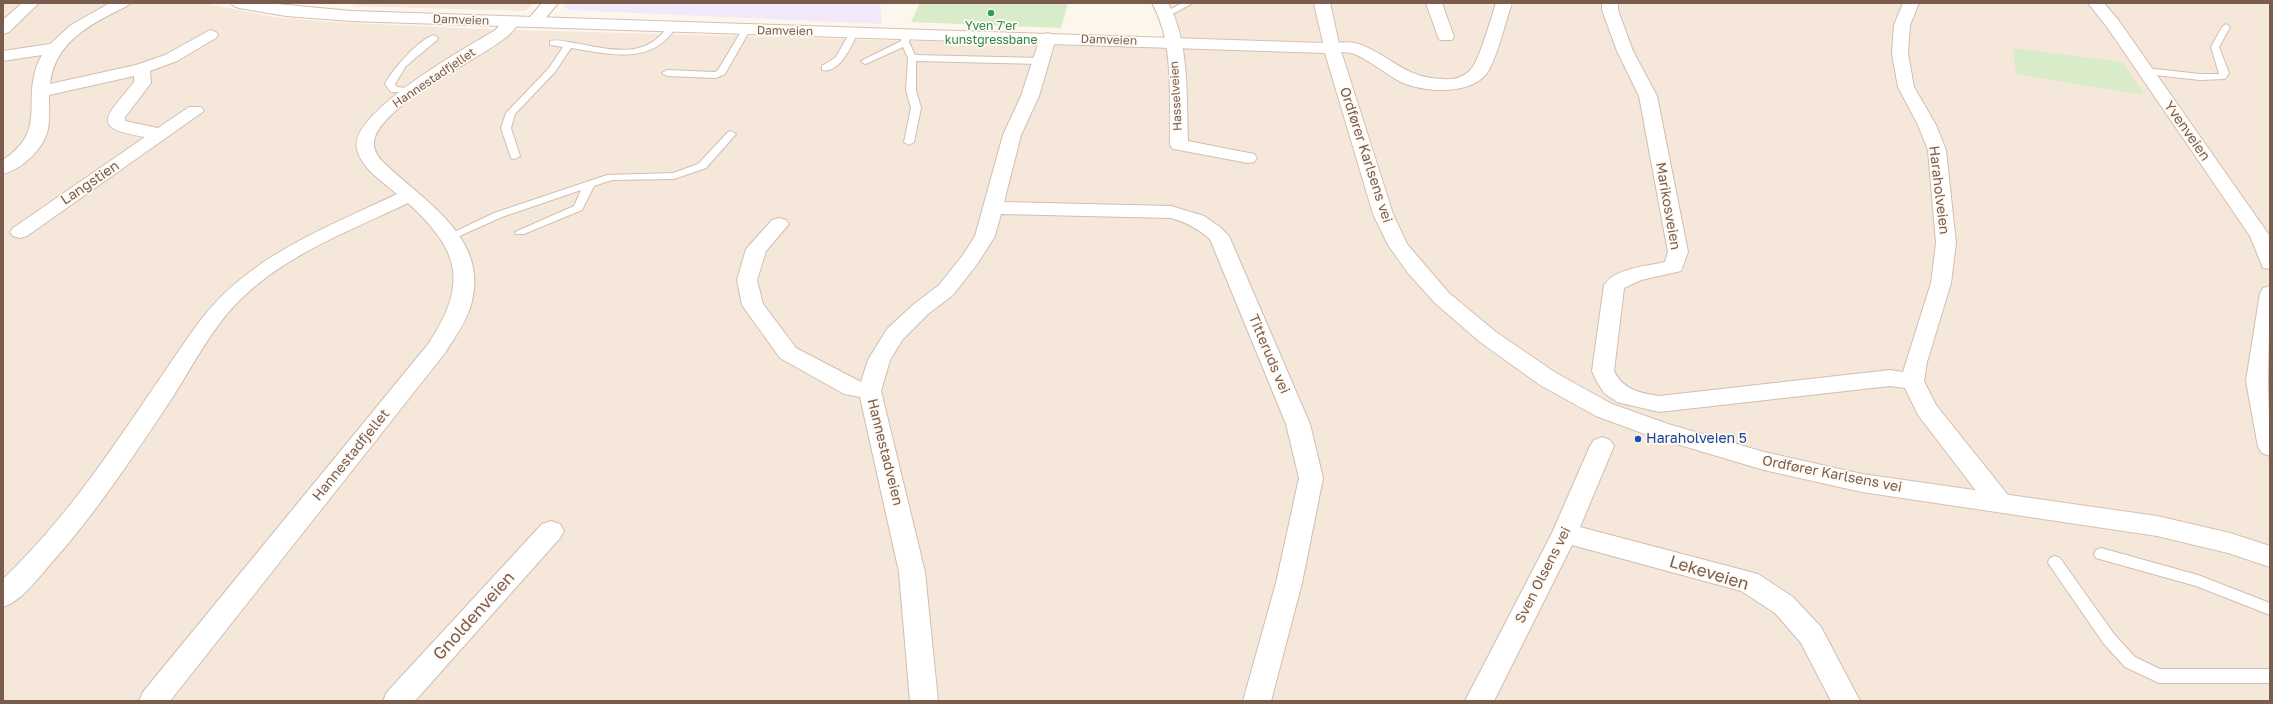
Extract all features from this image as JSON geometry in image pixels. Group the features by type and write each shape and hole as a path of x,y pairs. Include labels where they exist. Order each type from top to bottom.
{"street":[{"path":"3,28 31,3"},
{"path":"3,168 28,151 40,130 44,69 49,57 83,24 122,3"},
{"name":"Damveien","path":"239,3 322,14 533,23 854,32 906,38 1048,38 1354,48 1410,79 1430,84 1455,85 1471,79 1481,69 1504,3"},
{"path":"533,23 550,3"},
{"name":"Ordfører Karlsens vei","path":"1322,3 1332,48 1383,214 1398,244 1415,268 1442,298 1488,337 1548,379 1604,410 1661,431 1764,461 1862,483 2000,502 2184,531 2230,543 2270,557"},
{"path":"1434,3 1446,37"},
{"name":"Marikosveien","path":"1610,3 1610,10 1625,51 1648,96 1678,252 1674,266 1652,273 1629,277 1614,285 1603,371 1607,383 1616,392 1643,402 1659,404 1890,378 1913,381"},
{"name":"Haraholveien","path":"1911,3 1902,26 1900,54 1906,87 1927,125 1937,150 1946,243 1941,283 1916,362 1913,381"},
{"name":"Yvenveien","path":"2096,3 2113,24 2260,236 2270,263"},
{"name":"Hasselveien","path":"1163,9 1174,41 1179,145 1248,158"},
{"name":"Hannestadfjellet","path":"153,701 445,335 462,300 462,261 451,236 410,195 372,161 364,146 367,135 373,124 412,91 500,34 512,22"},
{"path":"42,92 141,69 170,58 210,35"},
{"name":"Hannestadveien","path":"924,701 912,572 870,391 879,360 895,334 946,290 971,259 985,236 994,208 1012,135 1030,96 1048,38"},
{"path":"3,56 57,48"},
{"path":"141,69 143,83 116,116 116,124 127,129 160,134"},
{"name":"Langstien","path":"20,232 195,111"},
{"path":"3,596 29,572 90,499 212,321 235,294 253,278 277,262 410,195"},
{"name":"Titteruds vei","path":"994,208 1171,212 1192,217 1204,222 1219,236 1298,424 1311,478 1289,583 1257,701"},
{"path":"778,224 756,249 748,280 753,305 788,353 852,388 870,391"},
{"path":"2270,293 2257,381 2270,447"},
{"path":"1913,381 1926,409 2000,502"},
{"name":"Sven Olsens vei","path":"1479,701 1565,533 1602,446"},
{"name":"Gnoldenveien","path":"397,701 550,531"},
{"name":"Lekeveien","path":"1565,533 1749,582 1784,605 1811,635 1846,701"}],"lane":[{"path":"1163,9 1190,3"},
{"path":"552,43 630,52 643,51 657,45 666,38 672,27"},
{"path":"2146,71 2200,78 2222,77 2224,73 2215,47 2226,27"},
{"path":"667,73 716,75 722,72 746,30"},
{"path":"825,68 840,59 854,32"},
{"path":"412,91 394,90 390,84 392,78 400,68 434,38"},
{"path":"864,61 906,38 912,58 911,90 916,108 909,142"},
{"path":"515,156 506,128 511,113 552,70 569,45"},
{"path":"912,58 1041,61"},
{"path":"451,236 498,215 611,177 674,176 702,166 731,134"},
{"path":"520,232 578,208 589,185"},
{"path":"2101,554 2198,580 2270,609"},
{"path":"2054,562 2109,638 2130,662 2159,676 2270,676"}],"shaded area":[{"path":"3,3 204,3 273,17 332,22 480,29 1174,48 1162,3 2270,3 2270,701 3,701"},
{"path":"356,3 534,3 525,11 352,6"},
{"path":"566,3 880,3 882,24 569,10 564,7"}],"green space":[{"name":"Yven 7'er kunstgressbane","path":"920,3 1068,3 1061,28 911,22"},
{"path":"2013,48 2122,62 2145,95 2016,74"}],"place":[{"name":"Yven 7'er kunstgressbane","path":"991,13"},
{"name":"Haraholveien 5","path":"1638,439"}]}
